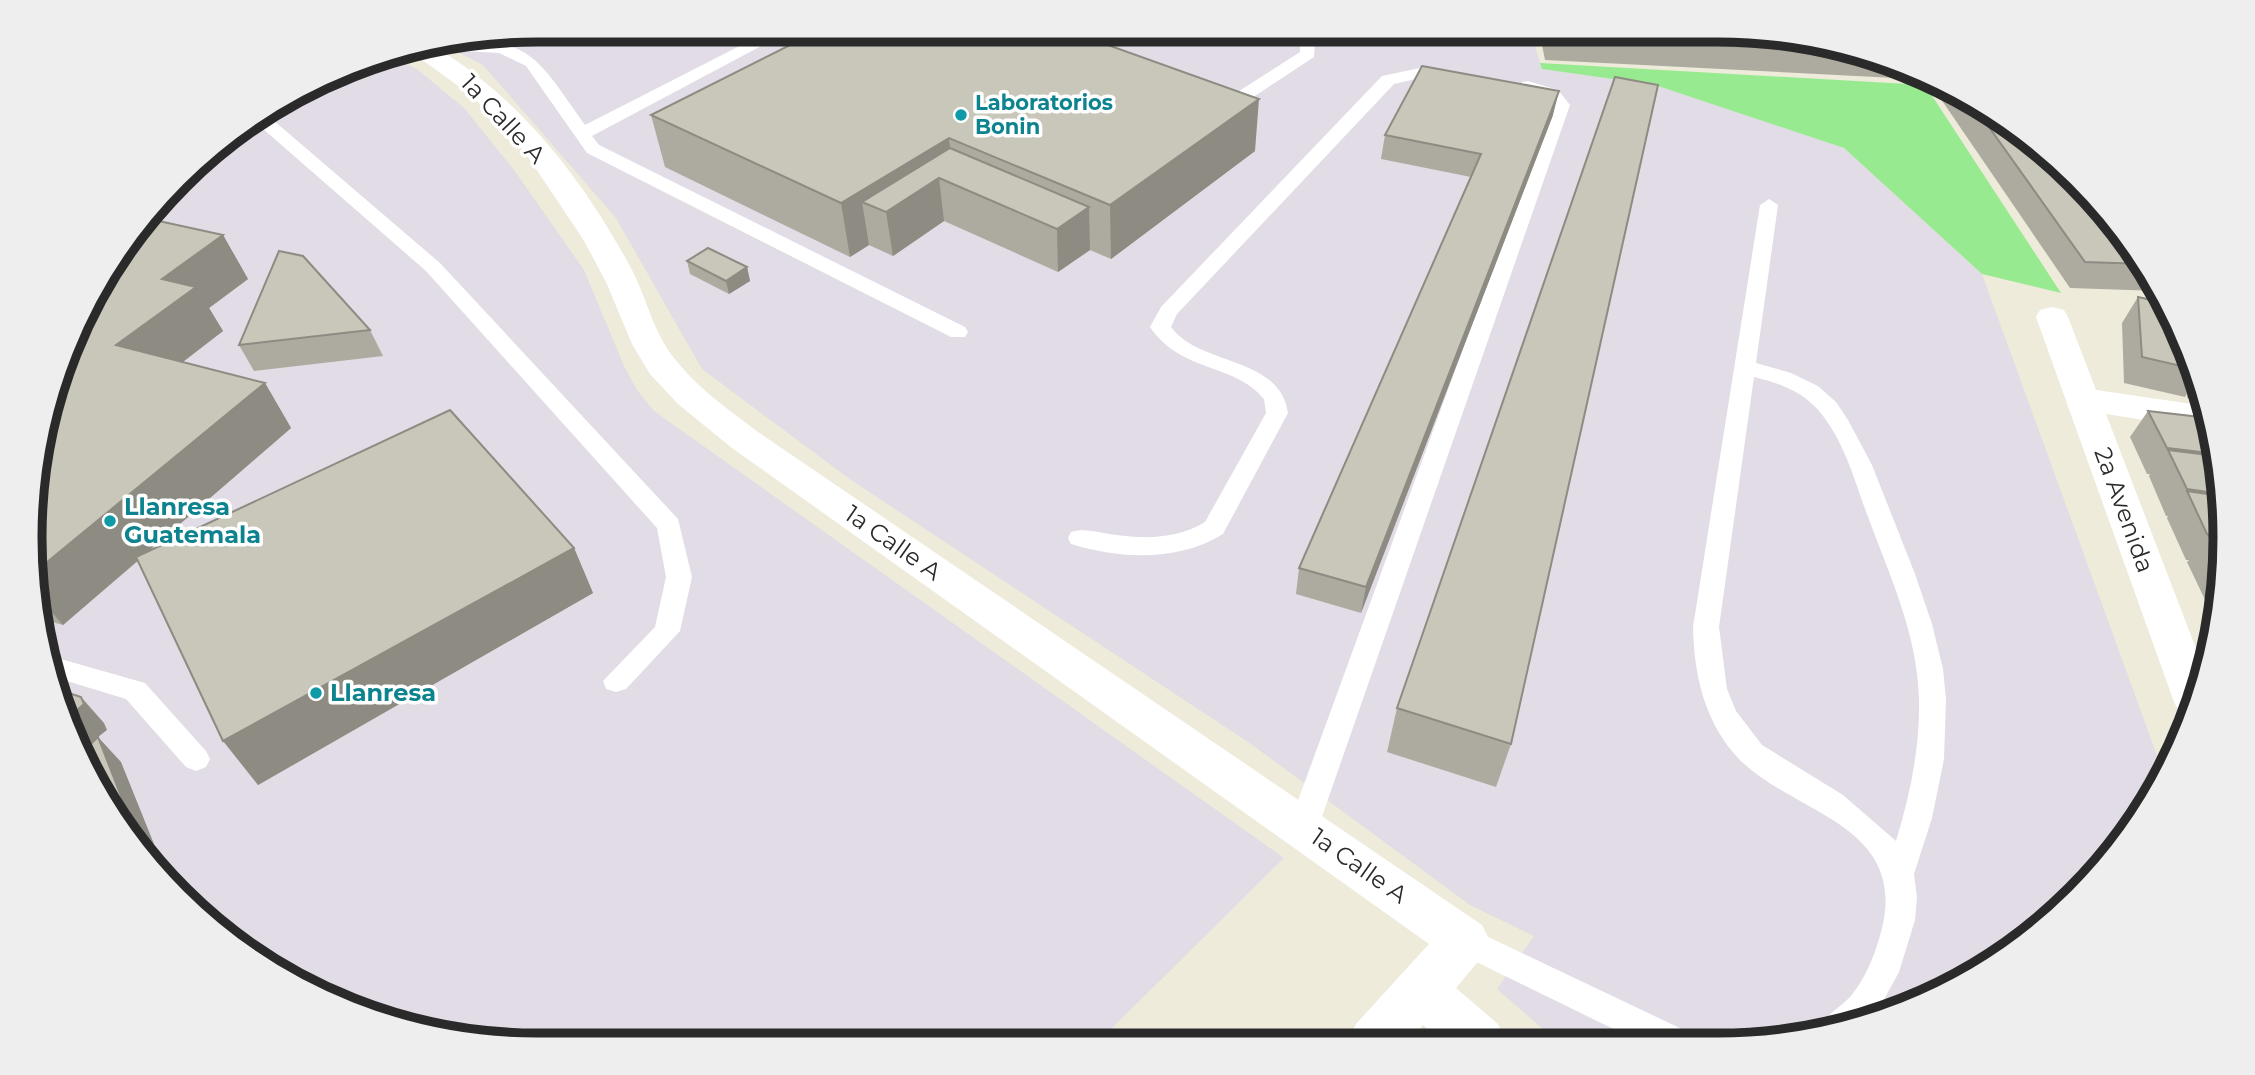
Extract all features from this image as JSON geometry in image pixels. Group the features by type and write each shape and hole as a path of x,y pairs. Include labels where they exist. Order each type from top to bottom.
{"street":[{"name":"1a Calle A","path":"431,54 450,64 475,85 517,129 571,196 616,271 660,363 691,398 745,440 1465,941"},
{"name":"2a Avenida","path":"2052,317 2190,686"},
{"path":"2083,399 2198,416"},
{"path":"1382,1033 1465,941"},
{"path":"1422,991 1470,1033"}],"lane":[{"path":"582,134 760,42"},
{"path":"1101,42 1083,53 1109,62"},
{"path":"1200,97 1226,107 1308,54 1308,42"},
{"path":"471,46 502,48 532,63 593,149 958,331"},
{"path":"1080,538 1117,544 1172,544 1198,540 1214,528 1277,413 1274,397 1260,383 1208,362 1166,339 1160,327 1168,311 1388,80 1420,73 1476,80"},
{"path":"1303,828 1561,105 1550,92 1504,83"},
{"path":"266,123 433,267 669,525 679,577 667,631 615,681"},
{"path":"1769,205 1706,627 1706,667 1715,699 1730,727 1753,756 1823,798 1858,824 1885,851 1899,875 1902,910 1892,949 1863,1007 1855,1013"},
{"path":"1744,367 1793,382 1817,396 1828,408 1858,460 1924,640 1932,684 1932,728 1916,830 1899,875"},
{"path":"60,668 135,691 196,759"},
{"path":"1465,941 1655,1033"}],"shaded area":[{"path":"538,42 1534,42 1542,69 1655,85 1844,148 1982,274 2159,762 2111,839 2068,888 2019,931 1937,982 1877,1007 1782,1029 1718,1033 1548,1033 1497,989 1534,936 1470,905 1251,744 851,480 702,369 616,218 483,65 453,50"},
{"path":"401,61 417,69 464,108 514,170 584,270 624,366 637,390 654,411 1284,858 1107,1033 538,1033 473,1029 409,1016 378,1007 318,982 262,949 236,931 187,888 144,839 93,757 68,697 46,602 43,560 89,327 108,290 144,236 187,187 236,144 262,126 318,93"}],"green space":[{"path":"1540,63 1918,85 1928,89 2061,293 1982,274 1844,148 1655,85 1542,69"}],"building":[{"name":"Laboratorios Bonin","path":"796,42 1100,42 1259,99 1110,205 949,138 841,203 651,115"},
{"path":"1653,42 1750,43 1798,49"},
{"path":"1422,66 1559,91 1366,587 1299,568 1481,154 1385,135"},
{"path":"1615,77 1658,85 1511,744 1397,708"},
{"path":"1984,120 2019,144 2068,187 2111,236 2130,264 2085,262"},
{"path":"950,148 1089,207 1057,229 939,178 886,212 862,202"},
{"path":"157,221 223,235 162,279 196,287 116,345 265,383 43,566 46,473 68,378 108,290"},
{"path":"708,248 747,267 726,281 687,261"},
{"path":"279,251 303,256 370,330 239,345"},
{"path":"2138,297 2152,300 2182,366 2142,357"},
{"name":"Llanresa","path":"450,410 574,548 223,741 136,557"},
{"path":"2148,411 2198,417 2205,453 2167,448"},
{"path":"2168,450 2206,455 2211,493 2187,489"},
{"path":"2187,491 2211,495 2213,535 2207,534"},
{"path":"67,692 81,697 84,704 74,712"},
{"path":"98,737 130,818 108,785 88,746"}],"place":[{"name":"Laboratorios Bonin","path":"961,115"},
{"name":"Llanresa Guatemala","path":"110,521"},
{"name":"Llanresa","path":"316,693"}]}
